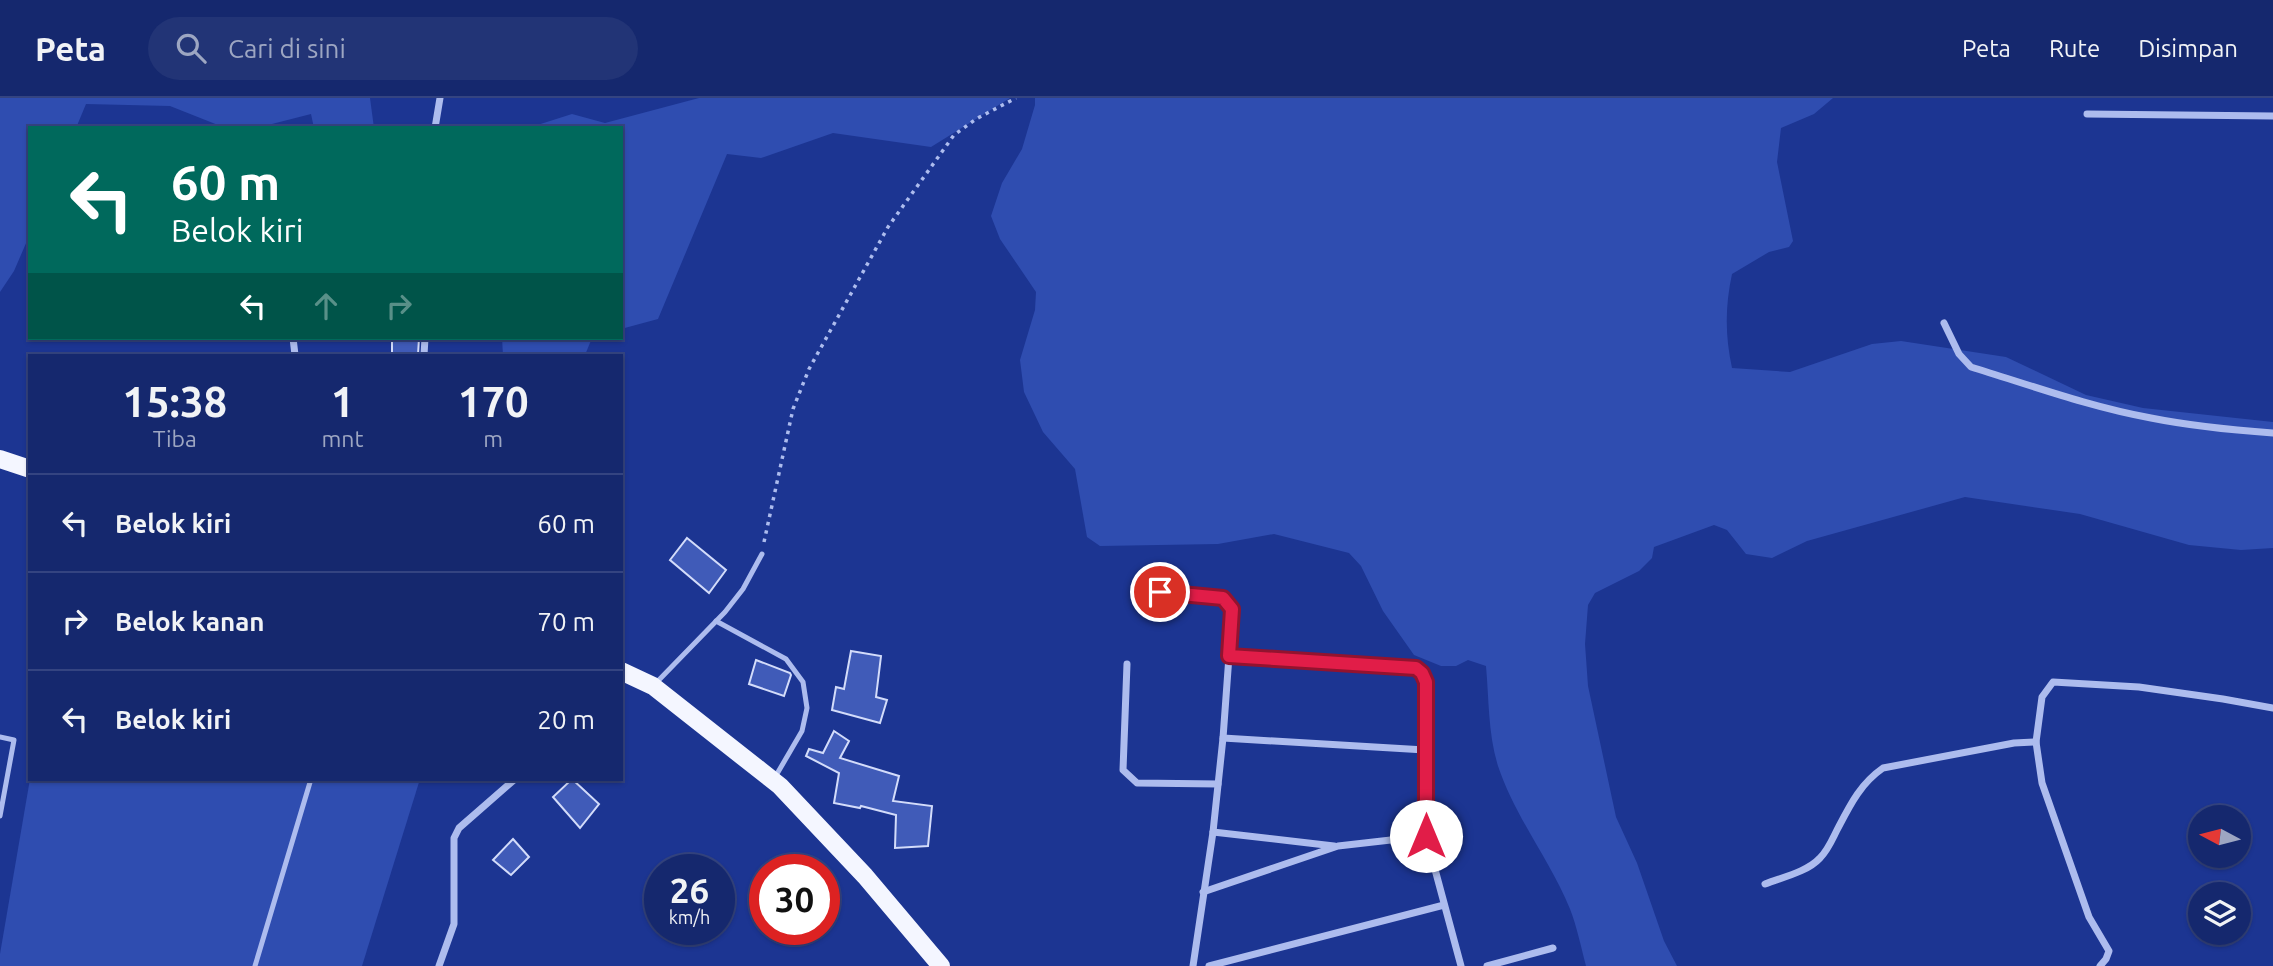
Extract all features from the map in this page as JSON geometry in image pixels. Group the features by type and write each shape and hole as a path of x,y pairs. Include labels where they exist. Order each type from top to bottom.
{"main road":[{"path":"0,459 28,468"},
{"path":"623,672 653,687 773,780 865,876 941,966"}],"street":[{"path":"435,126 440,98"},
{"path":"2088,114 2273,116"},
{"path":"1944,323 1959,355 1971,367 2087,403 2149,418 2273,433"},
{"path":"1160,592 1223,598 1232,609 1213,832 1193,966"},
{"path":"1229,656 1416,668 1422,673 1426,682 1426,836 1461,966"},
{"path":"1127,664 1123,770 1137,783 1218,784"},
{"path":"2100,966 2109,951 2089,917 2042,783 2036,742 2042,697 2053,682 2138,687 2273,708"},
{"path":"1223,738 1425,750"},
{"path":"1765,884 1811,866 1820,859 1828,849 1855,795 1871,776 1883,768 2014,743 2036,742"},
{"path":"439,966 454,925 454,838 458,828 513,781"},
{"path":"1213,832 1338,846"},
{"path":"1203,891 1338,846 1426,836"},
{"path":"1209,966 1444,905"},
{"path":"1487,966 1553,948"}],"lane":[{"path":"653,687 743,589 762,554"},
{"path":"716,621 786,659 803,682 807,708 802,731 773,780"},
{"path":"0,737 14,740 0,816"},
{"path":"255,966 309,781"}],"path":[{"path":"762,554 793,409 809,369 888,227 954,135 976,119 1016,98"}],"shaded area":[{"path":"0,98 370,98 374,126 314,126 311,114 268,125 220,126 170,106 86,104 77,126 28,126 28,239 14,271 0,292"},
{"path":"699,98 1010,98 931,147 833,133 761,158 727,154 658,319 623,328 623,126 534,126 572,114 605,123"},
{"path":"1035,98 1833,98 1814,114 1781,128 1777,162 1793,241 1789,247 1769,252 1732,274 1727,321 1732,368 1790,372 1872,344 1901,341 2006,357 2086,395 2143,408 2273,422 2273,548 2241,550 2189,545 2080,514 1965,497 1807,541 1772,558 1746,554 1727,530 1714,525 1654,547 1652,558 1639,571 1595,593 1588,605 1585,644 1588,686 1616,817 1637,863 1664,941 1677,966 1586,966 1570,909 1514,803 1498,766 1491,729 1486,666 1468,660 1456,666 1441,666 1414,655 1383,611 1361,566 1349,553 1274,534 1218,544 1100,546 1087,537 1075,469 1043,432 1024,392 1020,360 1035,310 1036,292 1000,239 991,216 1002,183 1022,149"},
{"path":"502,340 591,340 585,354 503,354"},
{"path":"30,781 419,781 362,966 0,966"}],"building":[{"path":"392,340 419,340 418,354 392,354"},
{"path":"687,538 726,570 709,593 670,560"},
{"path":"851,651 881,656 876,697 887,700 880,723 832,710 836,687 844,689"},
{"path":"756,660 790,673 784,696 749,684"},
{"path":"834,731 849,741 840,758 899,776 893,801 932,806 928,846 895,848 896,815 861,806 834,803 839,773 806,756 809,749 823,753"},
{"path":"570,781 574,781 599,804 580,828 553,797"},
{"path":"513,839 529,857 511,875 493,860"}],"route":[{"path":"1160,592 1223,598 1232,609 1229,656 1416,668 1422,673 1426,682 1426,836"}]}
